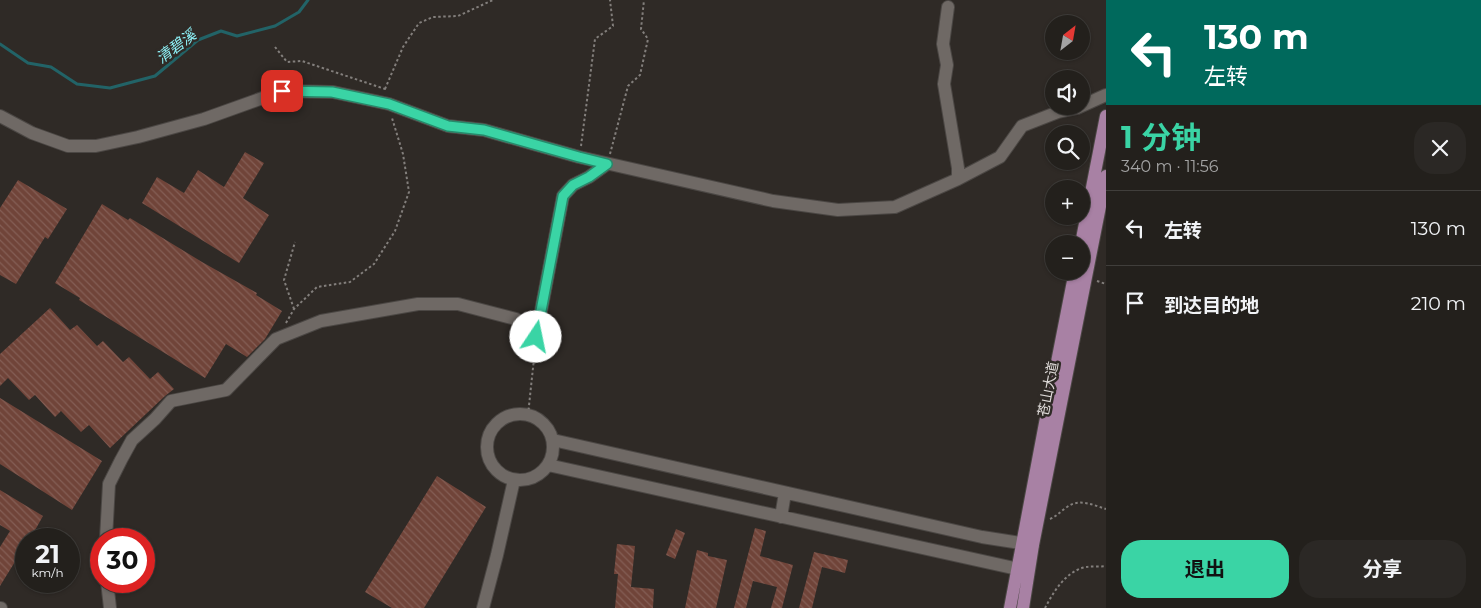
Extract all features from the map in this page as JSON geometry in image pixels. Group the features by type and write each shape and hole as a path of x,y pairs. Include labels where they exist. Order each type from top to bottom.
{"main road":[{"path":"1083,235 1106,116"},
{"name":"苍山大道","path":"1028,544 1038,521 1050,425 1106,176"},
{"name":"苍山大道","path":"1010,608 1023,570 1050,425 1074,280"},
{"name":"苍山大道","path":"1023,570 1023,608"}],"street":[{"path":"948,7 943,44 947,65 944,84 958,168 958,179"},
{"path":"0,116 32,134 68,146 96,146 204,119 282,91 332,92 389,104 448,126 484,130 607,164 773,201 838,210 895,207 958,179 1000,157 1022,126 1058,112 1077,108 1106,94"},
{"path":"536,337 563,196 573,185 589,177 607,164"},
{"path":"107,528 109,484 132,440 171,401 226,390 276,339 321,321 418,304 458,304 516,319 536,337"},
{"path":"516,414 528,415 539,420 548,429 553,440 553,453 548,465 539,475 527,480 514,480 501,475 492,465 487,452 488,438 494,426 504,418 516,414"},
{"path":"553,440 982,537 1028,544"},
{"path":"548,465 1023,570"},
{"path":"483,608 514,480"},
{"path":"781,518 785,493"},
{"path":"108,593 110,608"}],"path":[{"path":"276,339 294,309 316,286 350,282 374,264 395,231 409,192 403,154 385,89 403,47 419,23 433,17 458,16 492,0"},
{"path":"579,157 596,39 613,26 610,0"},
{"path":"607,164 628,86 640,75 648,39 641,29 644,0"},
{"path":"275,47 287,62 302,60 385,89"},
{"path":"294,309 284,280 295,242"},
{"path":"528,415 536,337"},
{"path":"1038,521 1052,518 1071,504 1079,502 1106,509"},
{"path":"1045,608 1053,592 1072,573 1086,567 1106,566"}],"building":[{"path":"245,152 264,163 243,198 269,215 239,263 142,203 157,177 184,193 198,170 224,187"},
{"path":"18,180 67,209 48,239 45,237 16,284 0,275 0,208"},
{"path":"102,204 128,220 130,218 257,293 256,295 282,311 265,339 247,357 226,344 205,378 79,300 80,298 55,283"},
{"path":"50,308 70,330 77,325 97,346 103,341 123,362 129,357 150,379 158,372 174,389 110,448 89,425 81,432 61,411 55,417 35,395 29,400 8,378 0,386 0,354"},
{"path":"0,398 102,461 72,510 0,464"},
{"path":"437,476 486,507 424,608 392,608 365,592"},
{"path":"0,490 43,516 36,528 15,528 15,562 0,586 0,547 10,531 0,525"},
{"path":"755,528 766,531 760,556 793,565 782,608 771,608 777,587 753,581 746,608 734,608"},
{"path":"676,529 685,533 675,559 666,555"},
{"path":"617,544 635,546 631,587 654,589 653,608 615,608 618,574 614,574"},
{"path":"697,550 708,553 708,556 727,560 716,608 685,608"},
{"path":"814,552 848,560 845,573 822,567 812,608 799,608"}],"waterway":[{"name":"清碧溪","path":"0,44 28,63 51,67 77,84 110,88 155,76 198,40 221,31 237,36 275,26 299,12 308,0"}],"route":[{"path":"282,91 332,92 389,104 448,126 484,130 607,164 589,177 573,185 563,196 536,337"}]}
